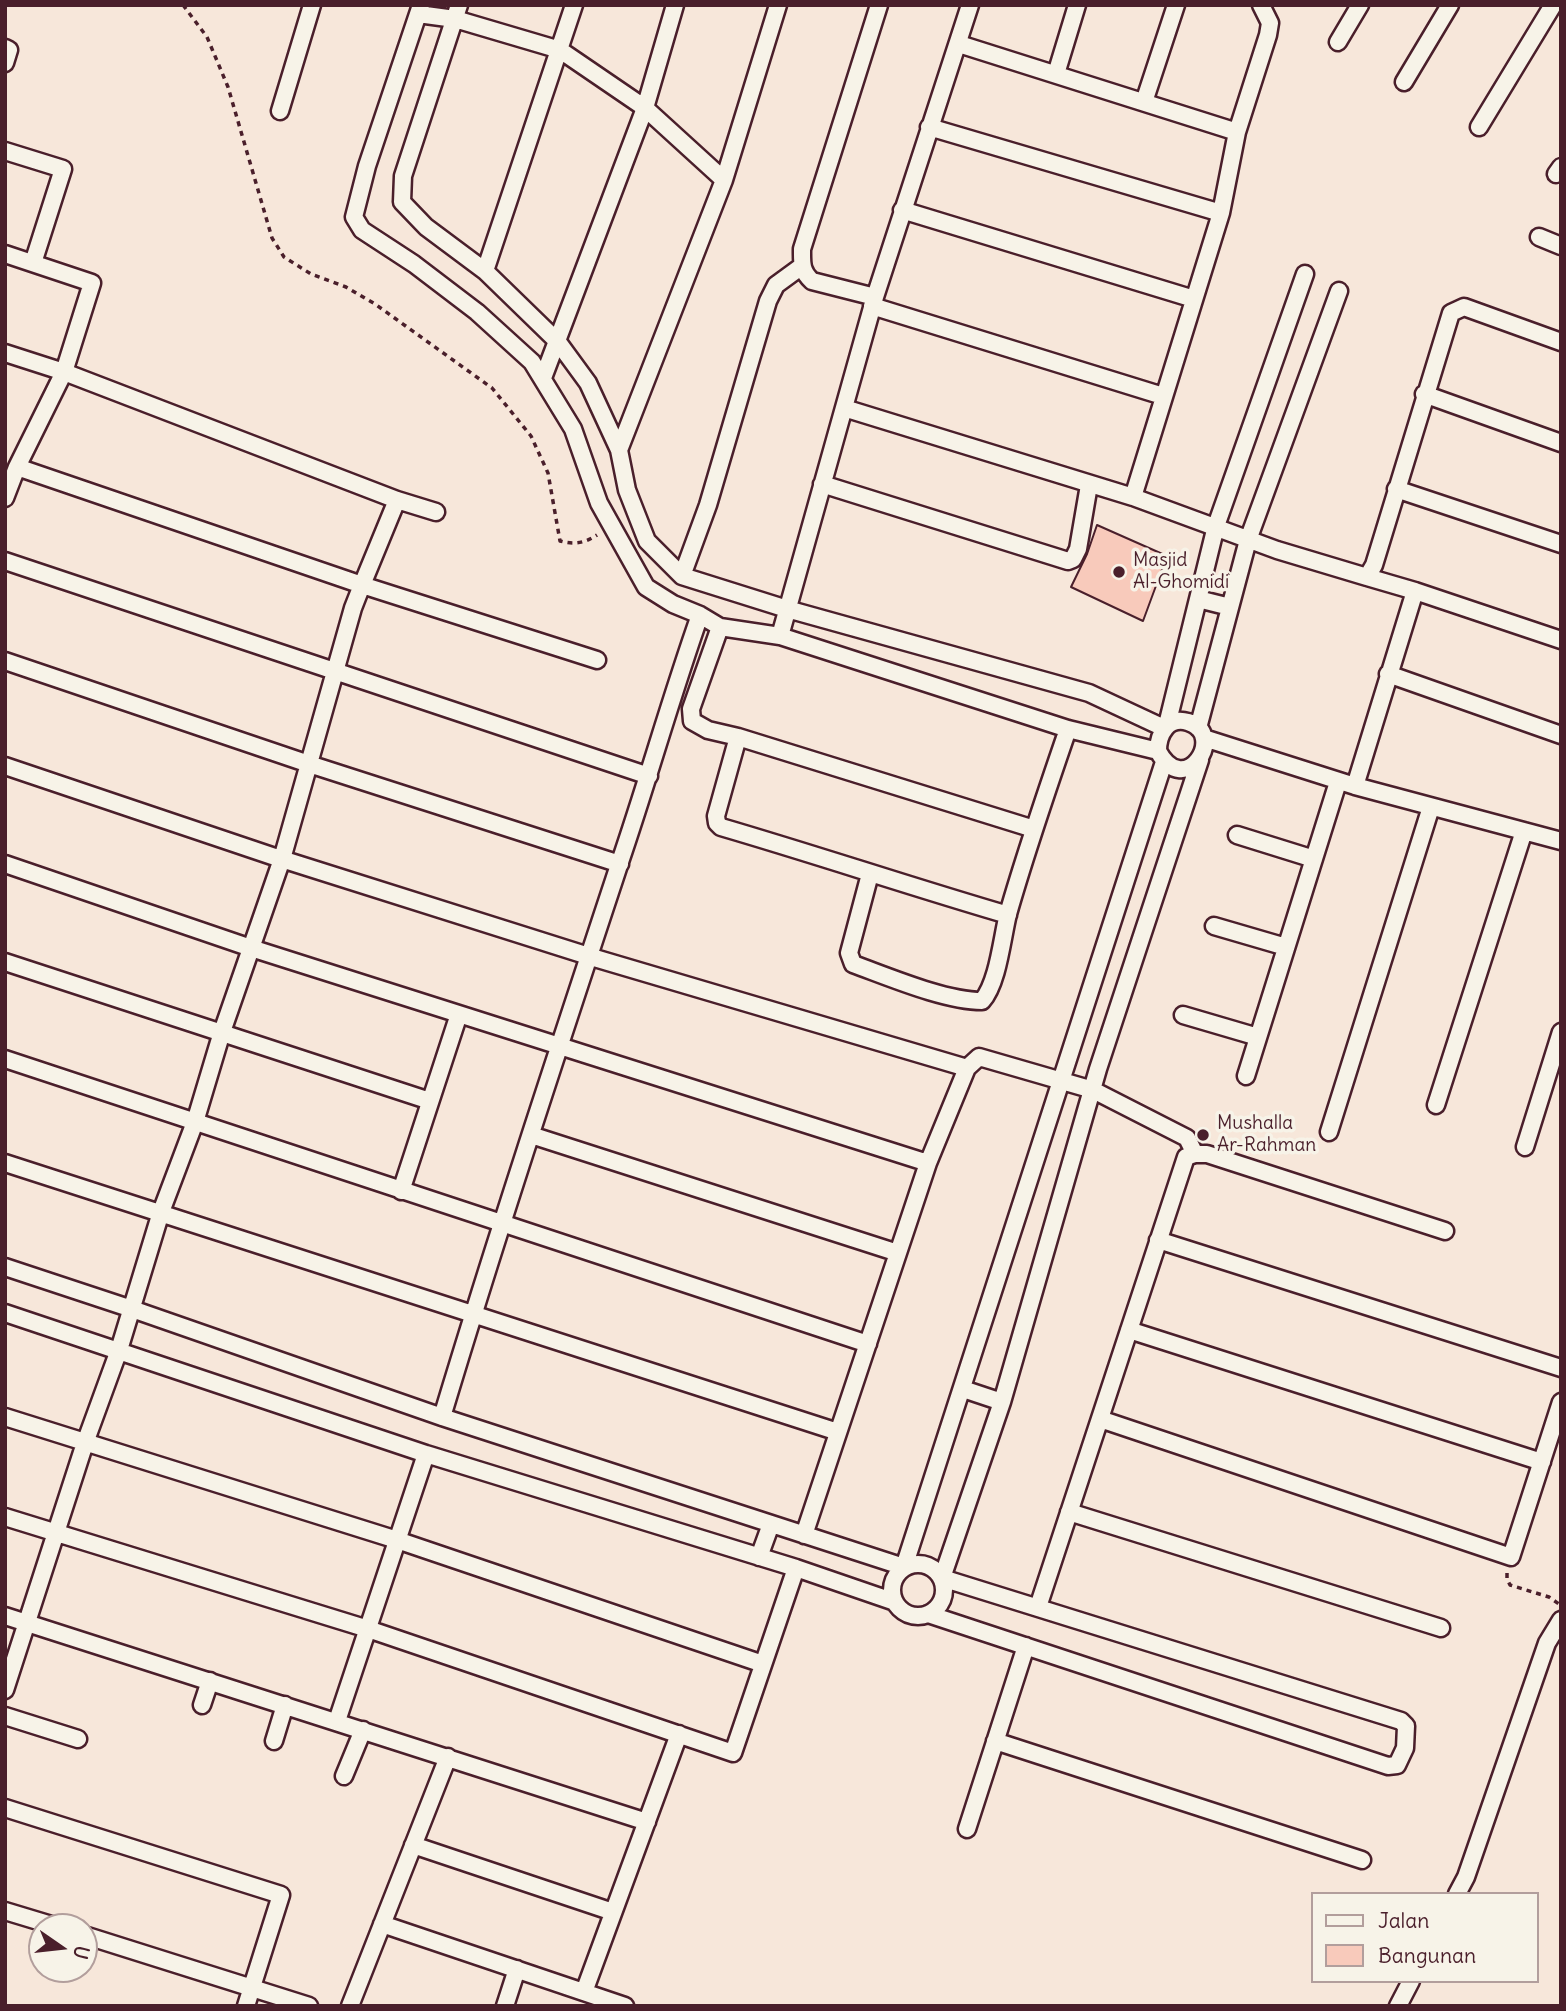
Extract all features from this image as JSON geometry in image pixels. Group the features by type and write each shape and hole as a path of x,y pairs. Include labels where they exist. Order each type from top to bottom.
{"street":[{"path":"280,111 312,5"},
{"path":"485,271 574,5"},
{"path":"543,378 645,108 675,5"},
{"path":"619,450 724,180 778,5"},
{"path":"879,5 802,249 804,274 812,281 1163,396"},
{"path":"780,636 874,301 970,5"},
{"path":"1056,74 1077,5"},
{"path":"1144,102 1176,5"},
{"path":"1133,497 1221,213 1237,132 1268,35 1270,23 1261,5"},
{"path":"1338,42 1360,5"},
{"path":"1404,82 1450,5"},
{"path":"1479,127 1553,5"},
{"path":"724,180 645,108 560,50 457,12 419,9 367,166 354,217 362,230 414,264 477,312 532,362 573,429 599,503 646,587 673,604 720,627 780,636 1068,729 1161,756 1175,769 1189,768 1200,760"},
{"path":"457,12 403,176 402,202 426,227 485,271 558,342 588,383 619,450 627,490 647,541 682,576 787,609 1089,693 1166,727"},
{"path":"959,44 1237,132"},
{"path":"5,48 9,50 5,63"},
{"path":"929,127 1221,213"},
{"path":"5,150 63,169 33,263"},
{"path":"902,210 1194,299"},
{"path":"1539,237 1561,246"},
{"path":"5,254 92,283 64,372 17,467 5,498"},
{"path":"682,576 708,505 768,301 776,285 802,266"},
{"path":"5,1267 442,1417 804,1535 904,1567 923,1564 932,1567 942,1578 1401,1721 1406,1726 1405,1748 1396,1765 1388,1766 928,1614 909,1615 895,1602 893,1583 904,1567 963,1389 1161,756 1158,738 1166,727 1216,526 1305,274"},
{"path":"928,1614 941,1602 944,1593 942,1578 1002,1402 1098,1069 1205,750 1201,733 1248,540 1339,291"},
{"path":"1367,577 1374,565 1424,394 1451,313 1464,307 1561,342"},
{"path":"5,353 64,372 397,500 436,512"},
{"path":"1424,394 1561,443"},
{"path":"844,408 1133,497 1248,540 1415,591 1561,640"},
{"path":"17,467 362,585 597,660"},
{"path":"822,484 1068,561 1075,557 1078,549 1089,485"},
{"path":"1396,489 1561,544"},
{"path":"5,1690 85,1443 119,1350 161,1212 195,1122 222,1032 282,859 353,608 397,500"},
{"path":"5,561 649,776"},
{"path":"1354,786 1415,591"},
{"path":"1198,599 1230,607"},
{"path":"442,1417 473,1313 700,615"},
{"path":"720,627 691,715 692,721 708,730 1034,829"},
{"path":"5,661 309,764 620,864"},
{"path":"1388,674 1561,735"},
{"path":"1166,727 1177,721 1188,722 1201,733 1338,782 1561,841"},
{"path":"870,874 849,958 853,964 928,989 982,1001 987,996 1034,829 1068,729"},
{"path":"738,737 716,816 721,827 1008,915"},
{"path":"5,765 282,859 589,956 967,1069"},
{"path":"1246,1076 1338,782"},
{"path":"1329,1132 1431,807"},
{"path":"1436,1105 1524,831"},
{"path":"1237,835 1314,859"},
{"path":"5,864 251,947 928,1163"},
{"path":"1214,926 1286,947"},
{"path":"5,962 429,1101"},
{"path":"401,1191 459,1014"},
{"path":"1183,1015 1258,1037"},
{"path":"1525,1147 1561,1031"},
{"path":"804,1535 928,1163 967,1069 978,1057 1093,1090 1187,1138 1195,1154"},
{"path":"5,1059 868,1344"},
{"path":"531,1135 898,1253"},
{"path":"1038,1608 1186,1157 1207,1154 1445,1231"},
{"path":"5,1163 838,1432"},
{"path":"1158,1240 1561,1368"},
{"path":"5,1313 426,1454 796,1568 895,1602"},
{"path":"1129,1331 1542,1462"},
{"path":"963,1389 1002,1402"},
{"path":"1100,1419 1511,1557 1561,1402"},
{"path":"5,1417 397,1540 763,1664"},
{"path":"337,1721 426,1454"},
{"path":"1069,1512 1441,1628"},
{"path":"5,1517 368,1629 733,1753 796,1568"},
{"path":"759,1558 771,1524"},
{"path":"5,1616 647,1822"},
{"path":"1458,1892 1466,1877 1547,1643 1561,1620"},
{"path":"967,1829 1026,1646"},
{"path":"202,1705 210,1681"},
{"path":"274,1741 285,1705"},
{"path":"5,1716 78,1739"},
{"path":"344,1776 363,1730"},
{"path":"590,1998 613,1912 680,1734"},
{"path":"995,1741 1362,1860"},
{"path":"350,2006 448,1757"},
{"path":"5,1808 281,1895 246,2006"},
{"path":"413,1845 613,1912"},
{"path":"5,1910 28,1917"},
{"path":"382,1924 517,1969 590,1998 625,2006"},
{"path":"98,1939 309,2006"},
{"path":"505,2006 517,1969"},
{"path":"1398,2006 1410,1983"}],"path":[{"path":"183,5 207,37 228,88 272,239 284,257 311,274 346,287 375,304 492,388 531,436 548,473 560,541 569,544 587,542 611,526"},
{"path":"1511,1557 1507,1579 1510,1585 1549,1597 1561,1604"}],"building":[{"name":"Masjid Al-Ghomidi","path":"1097,525 1167,556 1143,621 1071,587"}],"place":[{"name":"Masjid Al-Ghomidi","path":"1119,572"},
{"name":"Mushalla Ar-Rahman","path":"1203,1135"}]}
